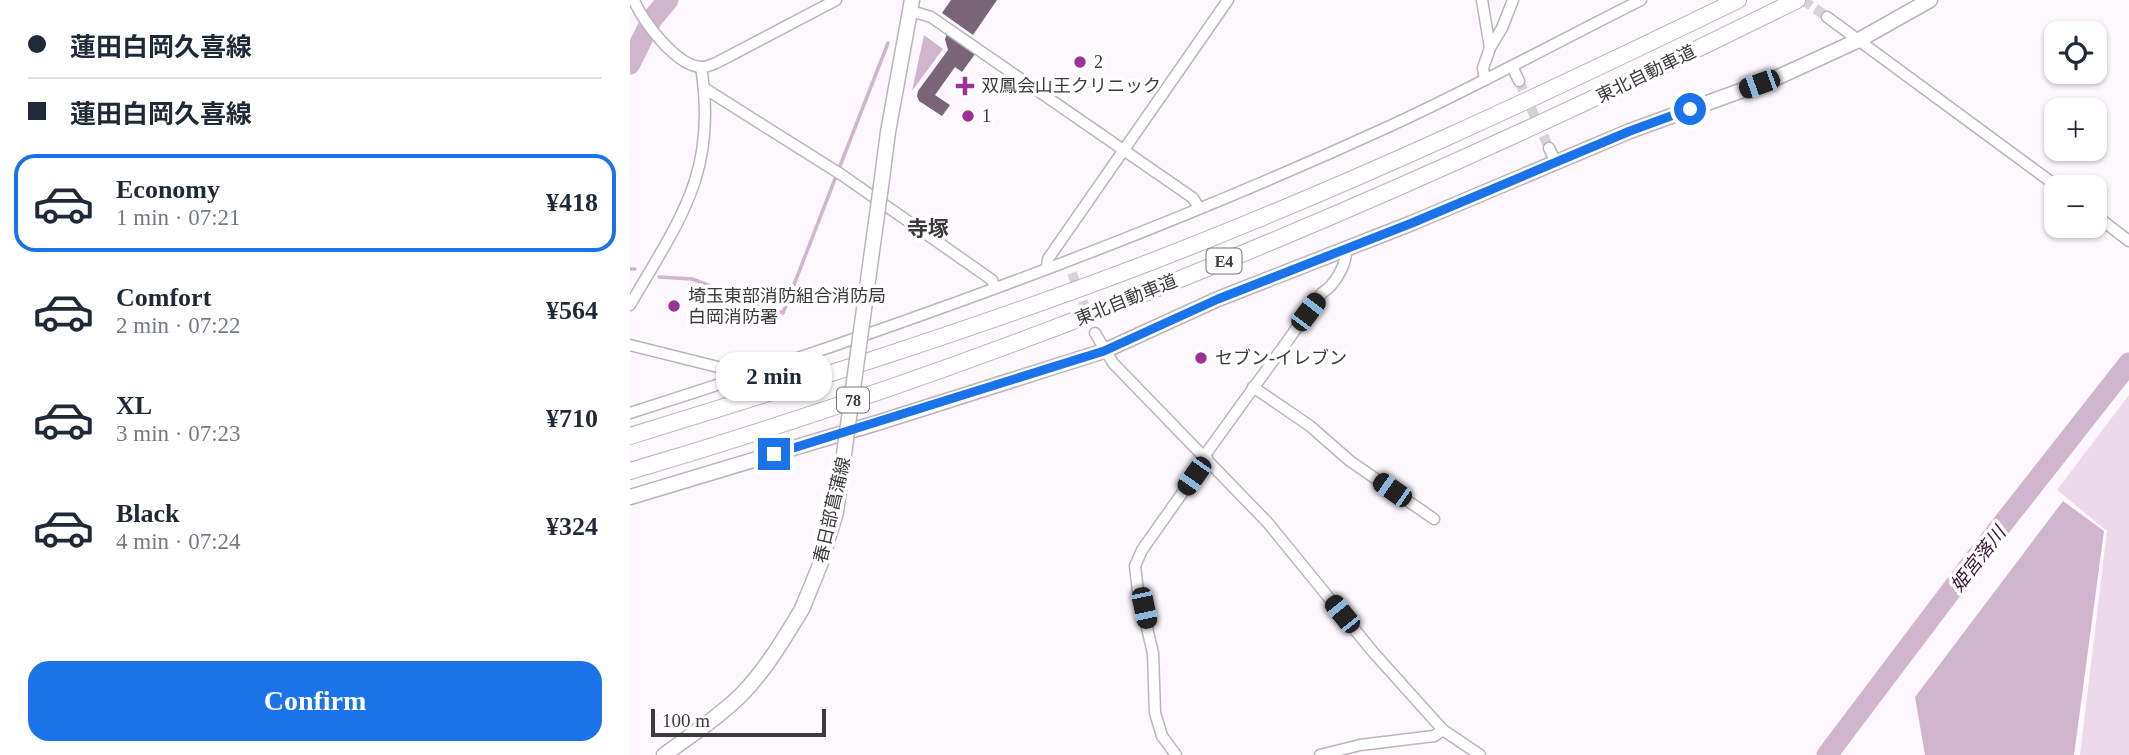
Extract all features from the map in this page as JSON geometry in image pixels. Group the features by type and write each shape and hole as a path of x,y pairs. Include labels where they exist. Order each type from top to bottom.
{"highway":[{"name":"東北自動車道","path":"630,436 896,352 1153,261 1393,162 1545,93 1738,0"},
{"name":"東北自動車道","path":"630,471 908,382 1163,286 1349,210 1483,150 1685,56 1797,0"}],"main road":[{"path":"630,497 1104,351 1218,299 1630,131 1776,78 1859,40 1930,0"},
{"name":"春日部菖蒲線","path":"664,755 742,694 770,661 802,609 829,540 838,500 888,132 911,6"}],"street":[{"path":"634,0 643,19 665,43 682,59 701,67 718,62 836,0"},
{"path":"1047,268 1048,259 1228,0"},
{"path":"1482,0 1490,48"},
{"path":"1485,79 1483,68 1490,48 1502,28 1513,0"},
{"path":"630,413 740,378 995,288 1199,208 1390,126 1641,0"},
{"path":"911,6 931,17 1194,198 1199,208"},
{"path":"1827,17 2044,177"},
{"path":"1512,66 1518,81"},
{"path":"630,305 678,222 696,184 703,154 704,88 701,67"},
{"path":"704,88 842,175 992,280 995,288"},
{"path":"1549,148 1556,163"},
{"path":"2107,225 2129,242"},
{"path":"1176,755 1162,736 1155,713 1153,653 1135,566 1142,550 1253,387 1322,293 1328,290 1347,258 1346,249"},
{"path":"1068,261 1072,274"},
{"path":"1095,333 1113,363 1268,523 1373,652 1443,730 1480,755"},
{"path":"630,345 738,372 740,378"},
{"path":"1253,387 1310,426 1350,461 1434,519"},
{"path":"1320,755 1360,745 1434,736 1443,730"}],"shaded area":[{"path":"924,35 943,49 912,91"},
{"path":"2129,395 2129,755 2080,755 2107,531 2057,490"},
{"path":"2063,501 2104,531 2074,755 1925,755 1915,697"}],"building":[{"path":"951,0 997,0 973,35 942,13"},
{"path":"947,34 975,54 962,72 955,67 935,95 950,105 942,116 919,101 917,96 948,50 945,39"}],"waterway":[{"path":"630,64 652,19 668,0"},
{"path":"840,166 888,43"},
{"path":"659,277 692,279 783,313 835,179"},
{"path":"630,269 635,269"},
{"name":"姫宮落川","path":"1827,755 1975,559 2129,363"}],"tunnel":[{"path":"1803,0 1827,17"},
{"path":"1519,81 1549,148"},
{"path":"1072,273 1095,333"}],"place":[{"name":"2","path":"1080,62"},
{"name":"双鳳会山王クリニック","path":"965,86"},
{"name":"1","path":"968,116"},
{"name":"埼玉東部消防組合消防局 白岡消防署","path":"674,306"},
{"name":"セブン-イレブン","path":"1201,358"}],"district":[{"name":"寺塚","path":"928,229"}],"route":[{"path":"774,454 1104,351 1218,299 1497,189 1630,131 1690,109"}]}
